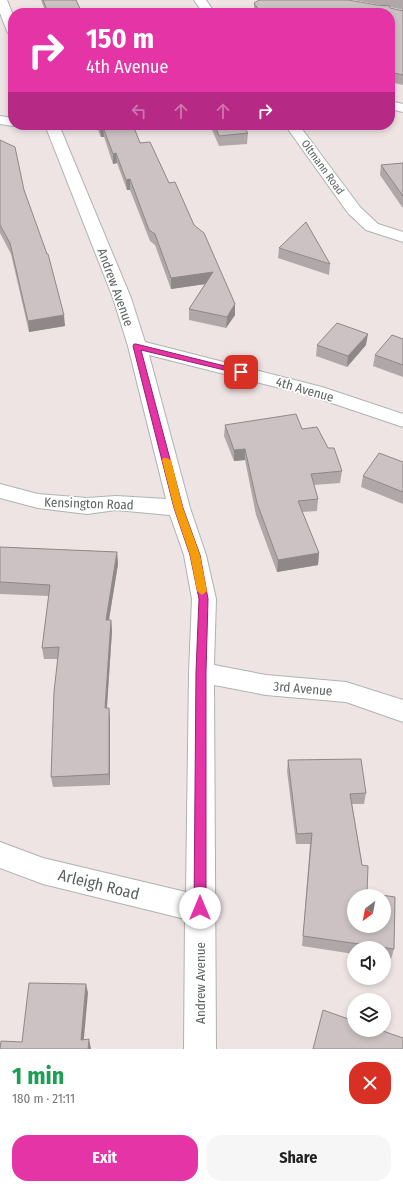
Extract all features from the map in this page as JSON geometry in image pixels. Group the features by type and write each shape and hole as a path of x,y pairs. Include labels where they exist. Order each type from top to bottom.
{"street":[{"path":"1,0 8,25"},
{"name":"Andrew Avenue","path":"50,130 122,298 179,508 195,555 204,599 201,672 200,1049"},
{"name":"Oltmann Road","path":"296,130 354,210 372,227 403,237"},
{"name":"4th Avenue","path":"136,346 315,390 403,421"},
{"name":"Kensington Road","path":"0,491 38,501 87,506 116,503 179,508"},
{"name":"3rd Avenue","path":"201,672 266,685 346,692 403,711"},
{"name":"Arleigh Road","path":"0,855 43,871 200,908"}],"building":[{"path":"43,0 76,0 80,8 46,8"},
{"path":"259,0 348,0 390,6 390,8 258,8 254,3"},
{"path":"395,9 403,11 403,75 395,73"},
{"path":"104,130 135,130 140,143 150,142 169,183 175,182 194,225 204,233 235,304 227,317 189,309 213,272 171,278 155,234 149,230 130,179 126,180 116,153 113,154"},
{"path":"217,130 246,130 248,133 219,136"},
{"path":"0,140 15,147 24,190 48,254 64,315 28,321 10,243 0,225"},
{"path":"403,163 403,196 381,165"},
{"path":"306,222 330,264 279,248"},
{"path":"337,323 368,334 348,356 317,345"},
{"path":"392,335 403,339 403,365 375,355"},
{"path":"296,414 302,429 317,427 328,448 334,448 342,471 311,474 318,499 298,501 319,553 278,560 257,503 245,449 234,450 225,425"},
{"path":"379,453 403,462 403,492 363,476"},
{"path":"0,547 117,552 106,620 111,620 105,708 109,708 109,774 51,777 54,692 59,647 42,648 50,585 0,582"},
{"path":"361,759 366,793 350,794 362,865 368,866 367,889 347,889 347,933 391,933 391,896 395,897 394,949 391,949 391,941 347,941 347,942 303,936 312,833 297,834 288,760"},
{"path":"29,983 86,984 81,1040 89,1039 88,1049 0,1049 1,1041 22,1042"},
{"path":"323,1010 347,1019 347,1037 391,1037 391,1034 403,1038 403,1049 313,1049"}],"slow traffic":[{"path":"166,460 179,508 195,555 202,591"}],"route":[{"path":"200,908 201,672 204,599 195,555 179,508 136,346 241,372"}]}
